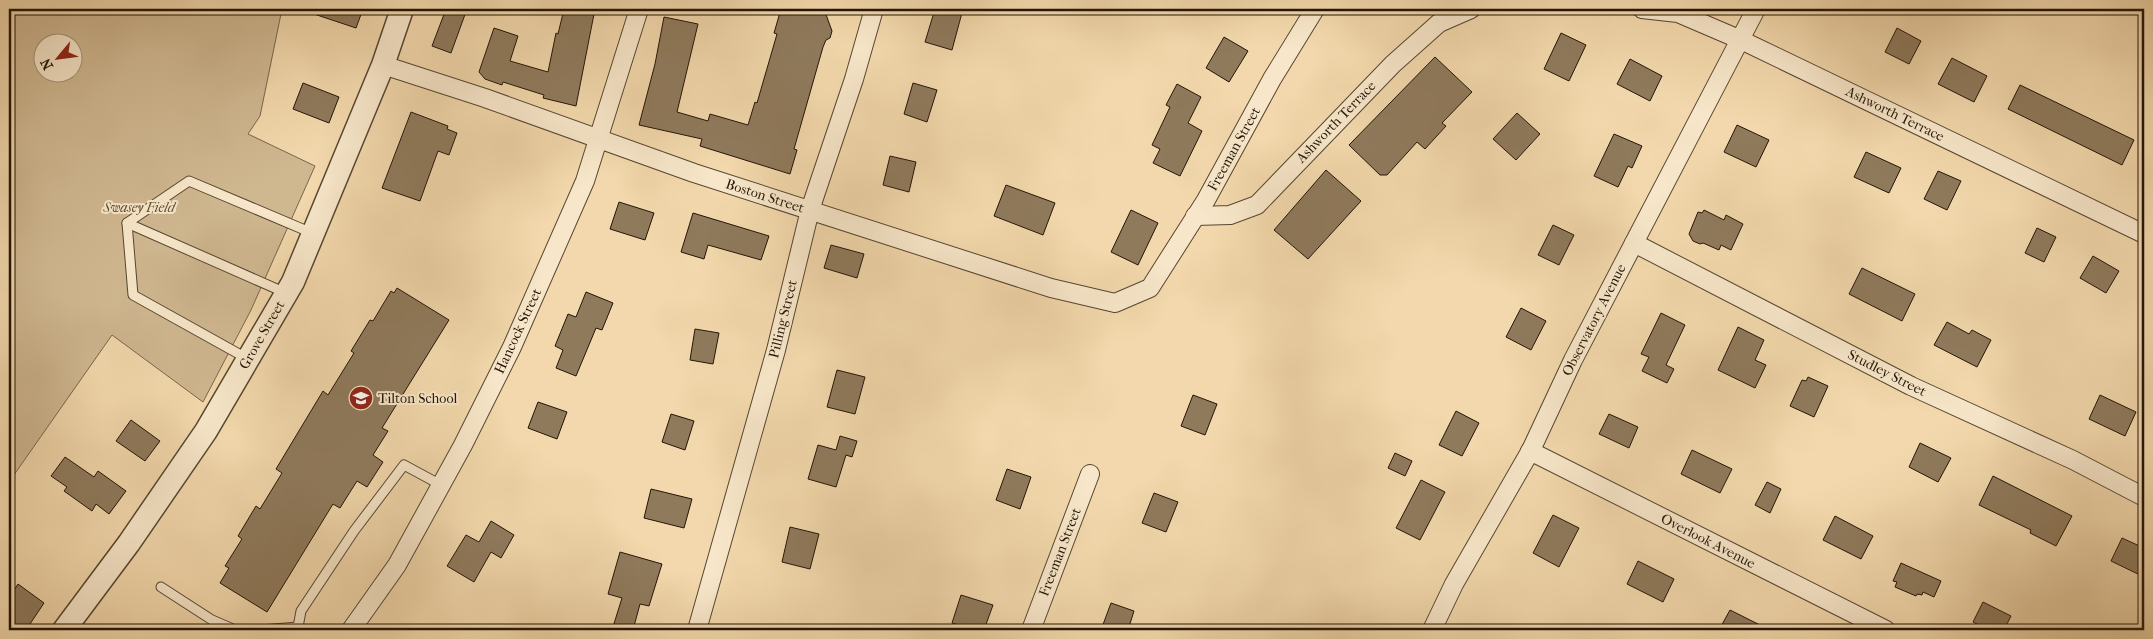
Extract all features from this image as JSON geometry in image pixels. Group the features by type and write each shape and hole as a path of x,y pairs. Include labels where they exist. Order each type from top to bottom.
{"street":[{"name":"Grove Street","path":"64,630 128,543 206,431 286,293 383,65 402,9"},
{"name":"Hancock Street","path":"350,630 397,564 441,485 512,347 585,181 639,9"},
{"name":"Pilling Street","path":"697,630 776,350 810,210 854,79 874,9"},
{"name":"Freeman Street","path":"1150,288 1195,216 1272,80 1315,9"},
{"name":"Ashworth Terrace","path":"1195,216 1230,216 1258,204 1393,64 1439,23 1471,9"},
{"name":"Ashworth Terrace","path":"1642,9 1678,13 1740,40 2144,234"},
{"name":"Observatory Avenue","path":"1432,630 1454,584 1530,451 1573,360 1756,9"},
{"name":"Boston Street","path":"383,65 485,98 597,140 694,173 1051,288 1115,303 1150,288"},
{"name":"Studley Street","path":"1634,243 1911,386 2073,460 2144,497"},
{"name":"Overlook Avenue","path":"1530,451 1886,630"},
{"name":"Freeman Street","path":"1031,630 1090,474"}],"lane":[{"path":"127,223 189,181 313,233"},
{"path":"127,223 286,293"},
{"path":"127,223 133,295 248,359"},
{"path":"261,630 301,629 301,612 354,531 404,465 441,485"},
{"path":"161,587 212,620 235,630"}],"green space":[{"name":"Swasey Field","path":"9,9 282,9 260,116 248,134 315,166 251,310 203,402 112,335 9,482"}],"building":[{"path":"308,9 363,9 356,28 308,12"},
{"path":"446,9 467,9 451,53 432,46"},
{"path":"564,9 595,9 576,106 543,98 544,95 503,82 502,85 485,79 479,72 494,28 518,36 510,61 548,72 556,33 558,34"},
{"path":"781,9 824,9 832,31 830,38 826,40 823,47 794,149 797,150 790,174 700,146 702,139 639,125 655,64 664,17 698,24 677,112 708,121 710,114 748,125 755,102 757,103 777,34 774,33"},
{"path":"935,9 963,9 952,50 925,42"},
{"path":"1897,28 1921,41 1909,64 1885,52"},
{"path":"1561,33 1586,45 1569,81 1544,69"},
{"path":"1224,37 1248,51 1229,82 1206,68"},
{"path":"1435,57 1472,92 1442,123 1446,126 1425,149 1417,142 1387,175 1380,175 1349,145"},
{"path":"1952,58 1987,76 1974,102 1938,84"},
{"path":"1630,59 1662,76 1650,101 1617,84"},
{"path":"303,83 339,97 329,123 293,109"},
{"path":"913,83 937,90 927,122 904,114"},
{"path":"1177,84 1201,97 1188,123 1202,131 1180,176 1153,163 1160,149 1152,145 1170,107 1166,105"},
{"path":"2020,85 2134,140 2122,165 2008,109"},
{"path":"411,112 448,126 447,129 457,133 449,155 438,151 420,201 382,188"},
{"path":"1517,113 1540,134 1516,160 1493,139"},
{"path":"1737,125 1769,140 1756,167 1724,152"},
{"path":"1614,134 1642,146 1632,168 1628,166 1618,187 1594,176"},
{"path":"1866,152 1901,168 1889,193 1854,177"},
{"path":"890,156 916,162 909,192 883,185"},
{"path":"1326,170 1361,201 1308,259 1274,230"},
{"path":"1938,171 1961,181 1947,210 1924,199"},
{"path":"1006,185 1055,203 1043,235 994,216"},
{"path":"619,202 654,213 645,240 610,229"},
{"path":"1131,210 1158,223 1138,265 1111,252"},
{"path":"1704,210 1724,220 1726,215 1743,224 1731,250 1721,245 1719,250 1693,241 1689,234 1698,212 1702,213"},
{"path":"693,213 769,236 761,260 708,245 704,259 681,252"},
{"path":"1553,225 1574,235 1559,265 1538,255"},
{"path":"2037,228 2056,237 2044,262 2025,253"},
{"path":"831,245 864,254 857,278 824,268"},
{"path":"2093,256 2119,271 2106,293 2080,278"},
{"path":"1862,268 1915,294 1902,321 1849,294"},
{"path":"397,288 449,320 382,428 388,431 373,455 383,462 367,487 357,481 340,508 333,504 267,612 220,583 229,568 225,566 242,539 238,536 256,506 260,509 282,473 276,469 323,391 328,395 354,353 351,351 370,320 373,321 391,291 394,293"},
{"path":"586,292 613,303 602,330 596,328 576,376 556,368 563,350 555,346 568,314 576,317"},
{"path":"1521,308 1546,321 1531,350 1506,337"},
{"path":"1661,313 1685,325 1666,365 1674,369 1667,383 1642,371 1649,357 1641,354"},
{"path":"1947,322 1969,334 1972,330 1991,340 1977,367 1934,345"},
{"path":"1738,327 1764,340 1755,360 1766,365 1755,388 1718,370"},
{"path":"695,329 719,333 713,364 690,360"},
{"path":"837,370 865,377 855,414 827,407"},
{"path":"1808,377 1828,386 1814,417 1790,406 1802,380 1806,381"},
{"path":"1193,395 1217,404 1205,435 1181,426"},
{"path":"2100,395 2136,412 2125,436 2089,419"},
{"path":"538,402 567,412 557,439 528,428"},
{"path":"1456,411 1479,423 1462,456 1439,445"},
{"path":"671,414 694,421 685,450 662,442"},
{"path":"1609,414 1638,427 1629,448 1599,434"},
{"path":"131,420 160,441 145,461 116,441"},
{"path":"840,436 857,441 852,457 846,455 836,487 808,479 818,445 836,450"},
{"path":"1920,443 1951,458 1938,482 1909,467"},
{"path":"1692,450 1732,469 1720,493 1681,474"},
{"path":"1395,453 1412,461 1405,476 1388,468"},
{"path":"65,457 94,477 98,471 126,491 109,514 96,504 92,511 64,491 67,487 51,476"},
{"path":"1007,469 1031,477 1020,509 996,500"},
{"path":"1993,476 2072,516 2056,546 2030,533 2031,530 1979,505"},
{"path":"1421,480 1445,492 1420,540 1396,528"},
{"path":"1767,482 1781,489 1770,513 1755,505"},
{"path":"651,489 692,499 684,528 644,518"},
{"path":"1154,493 1178,502 1166,532 1142,523"},
{"path":"1553,515 1579,528 1559,567 1533,553"},
{"path":"1835,516 1873,536 1861,559 1823,540"},
{"path":"491,521 514,535 501,558 491,552 474,582 447,566 466,535 479,542"},
{"path":"790,527 819,534 810,569 782,562"},
{"path":"2122,538 2144,548 2144,577 2111,561"},
{"path":"620,552 662,564 649,606 640,604 633,630 612,630 622,598 608,594"},
{"path":"1638,561 1674,579 1663,602 1627,584"},
{"path":"1901,563 1941,581 1934,597 1923,592 1922,595 1917,594 1916,596 1895,587 1897,582 1893,581"},
{"path":"18,584 44,603 26,630 9,630 9,598"},
{"path":"961,595 993,605 984,630 975,630 952,623"},
{"path":"1983,602 2011,616 2004,630 1989,630 1973,622"},
{"path":"1111,603 1134,611 1128,630 1101,630"},
{"path":"1730,610 1770,630 1719,630"}],"place":[{"name":"Tilton School","path":"361,398"}]}
